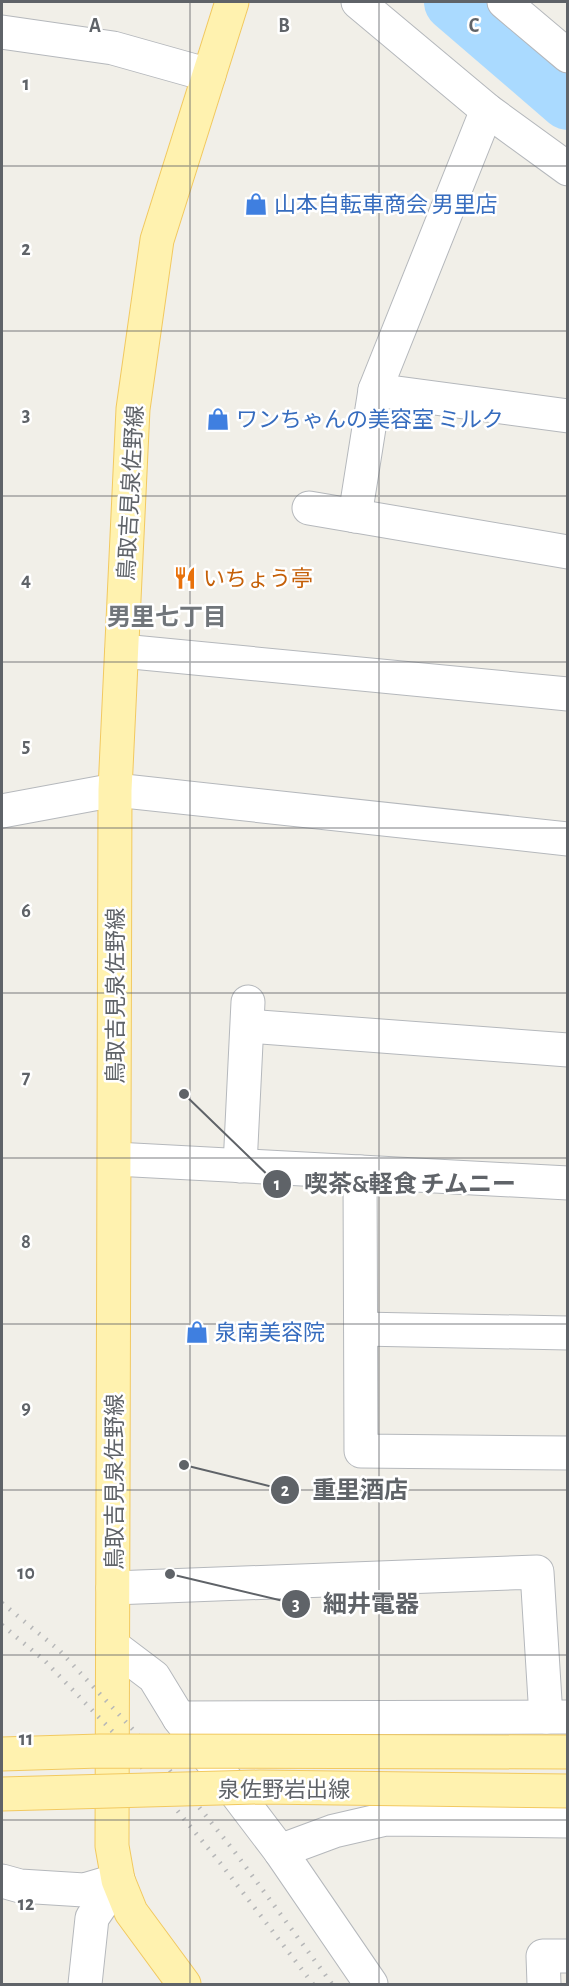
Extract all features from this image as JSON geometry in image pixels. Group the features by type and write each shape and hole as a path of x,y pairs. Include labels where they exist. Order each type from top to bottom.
{"main road":[{"name":"鳥取吉見泉佐野線","path":"184,1984 131,1912 118,1880 112,1846 115,790 133,409 157,240 232,2"},
{"name":"泉佐野岩出線","path":"2,1754 100,1751 567,1752"},
{"name":"泉佐野岩出線","path":"2,1794 260,1787 567,1791"}],"street":[{"path":"358,2 487,110 567,169"},
{"path":"504,2 567,56"},
{"path":"2,32 113,48 209,75"},
{"path":"355,516 375,390 487,110"},
{"path":"375,390 567,416"},
{"path":"309,508 567,552"},
{"path":"122,651 567,694"},
{"path":"2,811 115,790 567,840"},
{"path":"240,1166 248,1014 567,1050"},
{"path":"115,1159 567,1183"},
{"path":"360,1172 361,1451 567,1453"},
{"path":"361,1329 567,1333"},
{"path":"113,1588 537,1572 557,1717 179,1718"},
{"path":"113,1646 154,1677 179,1718 280,1851 370,1984"},
{"path":"280,1851 334,1831 387,1819 567,1821"},
{"path":"2,1861 56,1888"},
{"path":"2,1881 20,1886 84,1890 118,1880"},
{"path":"85,1984 92,1918 118,1880"},
{"path":"544,1984 543,1956 567,1956"}],"waterway":[{"path":"453,2 568,101"}],"railway":[{"path":"2,1603 60,1651 163,1762 234,1851 332,1984"},
{"path":"2,1625 45,1661 113,1732 221,1864 313,1984"}],"place":[{"name":"山本自転車商会 男里店","path":"256,204"},
{"name":"ワンちゃんの美容室 ミルク","path":"218,419"},
{"name":"いちょう亭","path":"185,578"},
{"name":"喫茶&軽食 チムニー","path":"184,1094"},
{"name":"泉南美容院","path":"197,1332"},
{"name":"重里酒店","path":"184,1465"},
{"name":"細井電器","path":"170,1574"}],"district":[{"name":"男里七丁目","path":"167,617"}]}
